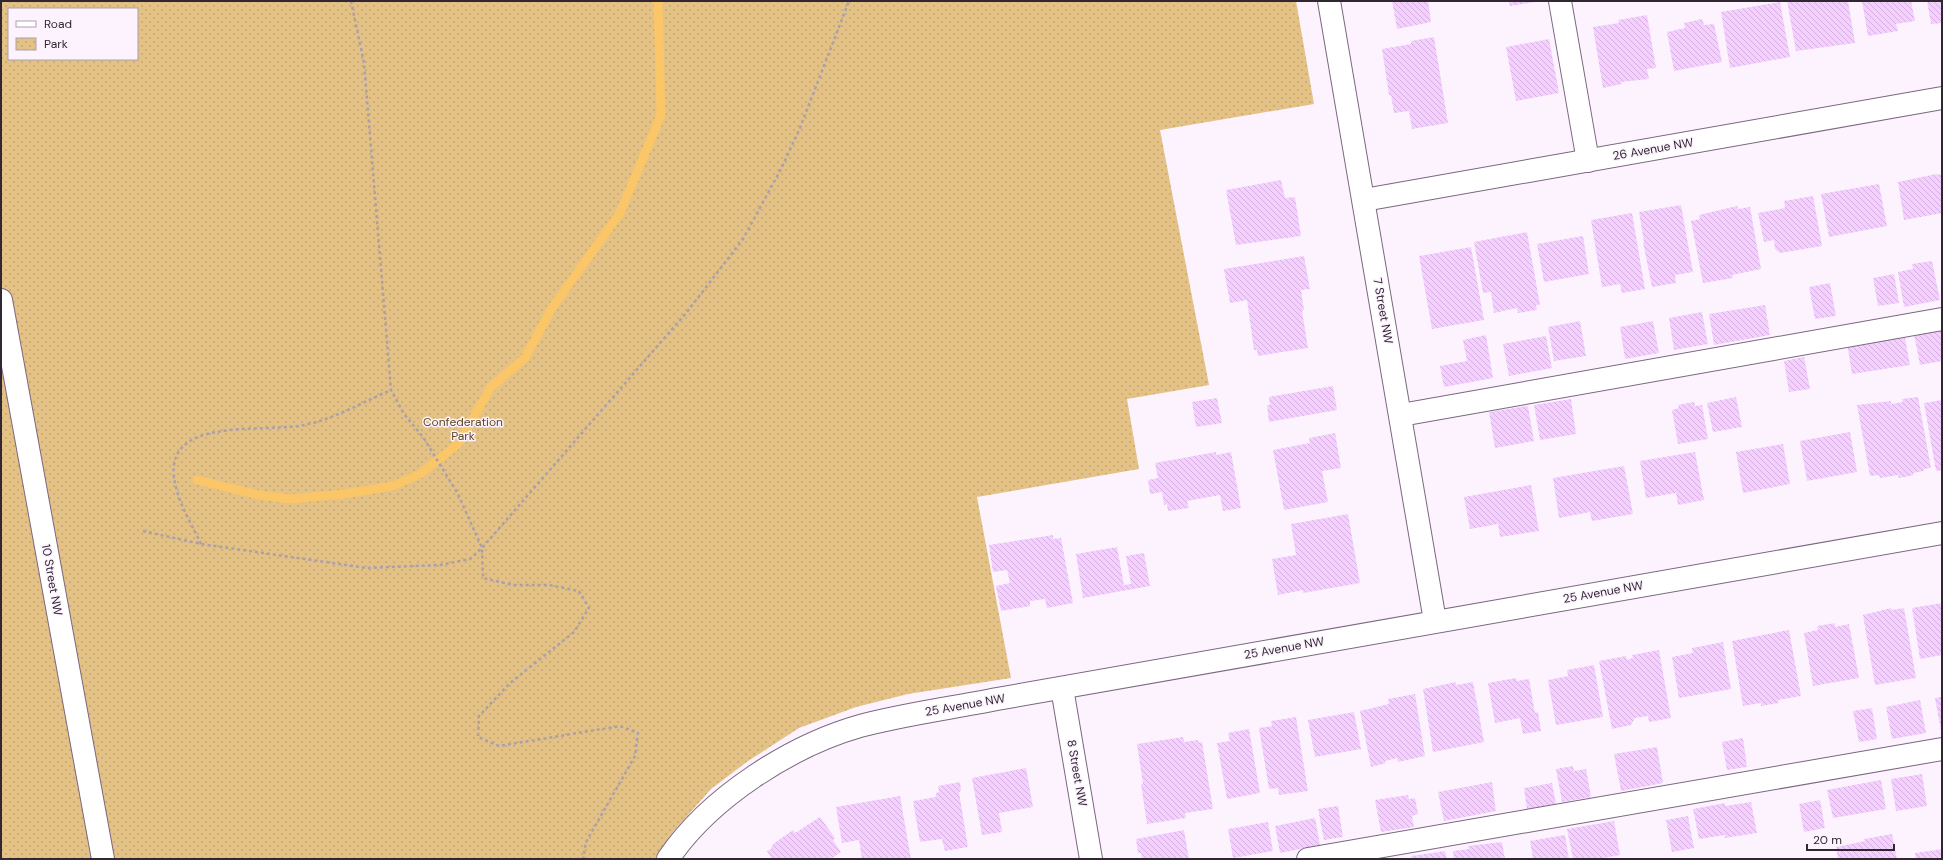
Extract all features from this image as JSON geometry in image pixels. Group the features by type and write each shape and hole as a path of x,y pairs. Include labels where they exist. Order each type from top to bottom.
{"street":[{"name":"7 Street NW","path":"1329,1 1401,415 1435,621"},
{"path":"1560,1 1588,160"},
{"name":"26 Avenue NW","path":"1364,200 1942,98"},
{"name":"10 Street NW","path":"1,300 103,859"},
{"path":"1401,415 1942,319"},
{"name":"25 Avenue NW","path":"668,859 722,801 754,777 787,756 823,739 860,726 1435,621 1942,533"},
{"name":"8 Street NW","path":"1062,688 1092,859"},
{"path":"1308,859 1942,749"}],"path":[{"path":"351,1 364,63 391,390 404,414 423,437 450,481 475,529 482,548 483,578 513,585 549,585 579,591 589,608 574,632 510,683 480,716 478,737 499,746 620,726 638,733 635,756 586,842 583,859"},
{"path":"143,531 201,544 367,568 440,565 470,559 482,548 687,312 742,239 782,169 800,128 849,1"},
{"path":"201,544 177,491 173,466 178,453 192,438 217,431 304,425 342,412 391,390"}],"green space":[{"name":"Confederation Park","path":"1,1 1296,1 1314,104 1160,130 1209,385 1127,399 1139,469 977,497 1011,678 908,694 856,707 799,728 748,761 711,789 673,832 655,859 1,859"}],"building":[{"path":"1392,1 1428,1 1431,22 1397,29"},
{"path":"1509,1 1535,1 1535,2 1510,6"},
{"path":"1787,1 1848,1 1855,43 1796,51"},
{"path":"1862,1 1911,1 1915,21 1896,24 1898,31 1868,36"},
{"path":"1927,1 1942,1 1942,23 1931,24"},
{"path":"1780,2 1790,57 1730,68 1721,12"},
{"path":"1647,15 1656,68 1647,69 1649,79 1621,82 1622,84 1603,88 1593,27 1619,23 1618,20"},
{"path":"1702,19 1704,25 1714,24 1722,62 1674,71 1667,32 1685,28 1684,23"},
{"path":"1434,37 1448,123 1412,129 1409,111 1394,113 1391,95 1389,95 1382,49 1411,44 1411,41"},
{"path":"1549,39 1559,93 1516,101 1506,47"},
{"path":"1936,174 1941,175 1942,181 1942,213 1904,220 1898,182"},
{"path":"1281,180 1285,198 1295,197 1301,236 1236,245 1226,190"},
{"path":"1879,184 1887,226 1829,237 1821,194"},
{"path":"1813,196 1822,246 1780,253 1775,249 1774,240 1764,242 1758,213 1785,208 1784,201"},
{"path":"1681,205 1693,272 1675,275 1676,283 1652,287 1639,212"},
{"path":"1737,206 1738,209 1750,207 1761,269 1732,275 1733,278 1703,283 1691,221 1700,219 1699,215"},
{"path":"1632,213 1645,289 1622,293 1620,284 1602,287 1591,220"},
{"path":"1527,232 1540,305 1536,305 1537,310 1518,313 1517,308 1494,313 1491,292 1483,293 1474,242"},
{"path":"1583,236 1589,274 1544,282 1537,244"},
{"path":"1471,247 1484,320 1432,329 1419,256"},
{"path":"1304,256 1310,289 1301,290 1304,310 1302,311 1308,348 1258,356 1257,350 1254,350 1247,300 1230,303 1224,269"},
{"path":"1932,261 1940,300 1904,307 1898,272 1913,269 1912,264"},
{"path":"1894,274 1899,303 1878,306 1873,278"},
{"path":"1830,283 1836,316 1815,319 1809,287"},
{"path":"1765,305 1770,335 1714,345 1709,314"},
{"path":"1702,312 1708,344 1674,350 1669,318"},
{"path":"1580,321 1586,356 1554,361 1548,327"},
{"path":"1653,321 1659,353 1625,359 1620,327"},
{"path":"1942,329 1942,361 1920,365 1914,334"},
{"path":"1904,333 1910,365 1852,374 1847,343"},
{"path":"1486,335 1493,378 1444,387 1440,366 1467,361 1463,340"},
{"path":"1546,336 1552,368 1509,376 1503,344"},
{"path":"1804,357 1810,389 1789,392 1784,361"},
{"path":"1333,386 1337,410 1269,422 1267,405 1270,405 1269,397"},
{"path":"1736,397 1742,427 1713,432 1707,403"},
{"path":"1918,397 1931,468 1913,473 1914,475 1899,478 1898,475 1880,478 1879,475 1870,476 1857,405 1891,401 1891,404 1903,402 1902,399"},
{"path":"1217,398 1222,423 1196,427 1192,402"},
{"path":"1571,399 1576,434 1540,440 1534,405"},
{"path":"1942,400 1942,470 1936,471 1924,403"},
{"path":"1694,402 1695,406 1702,405 1708,439 1678,444 1672,410 1679,408 1678,405"},
{"path":"1528,406 1534,441 1495,448 1489,412"},
{"path":"1850,432 1857,472 1807,481 1800,441"},
{"path":"1335,433 1341,468 1322,471 1328,502 1284,510 1273,450 1310,443 1309,438"},
{"path":"1783,444 1790,484 1743,493 1736,452"},
{"path":"1216,452 1216,455 1231,452 1241,508 1223,511 1220,495 1187,501 1189,508 1168,511 1167,504 1164,505 1162,492 1150,494 1148,480 1158,478 1155,463"},
{"path":"1695,452 1704,500 1678,505 1676,493 1646,498 1640,461"},
{"path":"1624,466 1633,514 1592,521 1590,512 1559,518 1553,478"},
{"path":"1531,485 1539,531 1500,537 1498,524 1470,529 1464,497"},
{"path":"1348,514 1360,583 1303,593 1303,590 1278,595 1272,559 1296,555 1291,524"},
{"path":"1053,535 1053,539 1061,538 1073,603 1047,608 1045,599 1030,601 1030,606 1001,611 996,586 1010,583 1007,570 993,572 989,545"},
{"path":"1117,547 1124,585 1131,584 1126,556 1144,553 1150,586 1083,598 1076,554"},
{"path":"1942,603 1942,655 1920,659 1912,608"},
{"path":"1891,608 1892,610 1904,608 1916,678 1875,685 1863,615"},
{"path":"1835,623 1835,627 1849,624 1859,678 1813,686 1804,633 1818,630 1817,626"},
{"path":"1789,630 1801,696 1778,700 1779,703 1761,706 1761,703 1743,706 1732,641"},
{"path":"1723,642 1731,689 1679,698 1672,657 1693,653 1692,648"},
{"path":"1659,650 1671,718 1649,722 1648,716 1635,718 1631,725 1612,729 1599,661 1626,656 1627,660 1633,658 1632,655"},
{"path":"1594,665 1603,717 1556,725 1548,680 1568,676 1567,670"},
{"path":"1516,678 1517,681 1529,679 1535,713 1538,712 1541,731 1523,734 1520,718 1495,723 1488,683"},
{"path":"1456,682 1456,685 1473,682 1484,742 1433,752 1423,689"},
{"path":"1415,694 1425,756 1398,762 1397,758 1371,767 1360,711 1389,704 1388,699"},
{"path":"1942,697 1942,731 1941,731 1935,698"},
{"path":"1920,700 1926,733 1892,739 1886,707"},
{"path":"1872,708 1877,739 1859,742 1853,711"},
{"path":"1354,712 1361,749 1315,757 1308,720"},
{"path":"1296,717 1308,791 1279,795 1278,788 1269,789 1259,728 1272,726 1271,721"},
{"path":"1249,729 1260,793 1227,799 1217,743 1230,741 1228,733"},
{"path":"1183,737 1184,742 1198,740 1199,743 1202,742 1213,809 1185,813 1186,818 1147,824 1137,744"},
{"path":"1743,738 1747,767 1727,770 1722,742"},
{"path":"1657,747 1663,783 1621,791 1614,754"},
{"path":"1573,766 1574,771 1586,769 1591,797 1562,802 1556,769"},
{"path":"1026,768 1033,807 999,813 1002,832 982,835 972,778"},
{"path":"1922,774 1927,806 1896,811 1891,779"},
{"path":"1881,780 1886,809 1833,818 1827,790"},
{"path":"960,782 961,791 959,792 968,847 945,851 942,839 920,842 913,801 936,797 936,793 939,792 938,786"},
{"path":"1492,782 1496,811 1444,821 1438,792"},
{"path":"1552,783 1556,804 1527,809 1524,788"},
{"path":"1408,795 1409,799 1415,798 1418,814 1412,816 1414,827 1381,832 1375,800"},
{"path":"900,796 911,859 862,859 859,840 842,843 836,807"},
{"path":"1820,800 1825,828 1804,832 1799,804"},
{"path":"1751,802 1757,833 1725,838 1725,835 1699,839 1693,809 1725,803 1725,806"},
{"path":"1338,806 1343,837 1324,840 1318,809"},
{"path":"1688,816 1694,848 1672,852 1666,820"},
{"path":"820,817 835,838 833,840 841,852 831,859 772,859 767,851 771,849 773,844 793,830 795,833"},
{"path":"1315,818 1320,845 1280,853 1275,826"},
{"path":"1614,821 1620,855 1599,859 1573,859 1567,829"},
{"path":"1268,822 1273,851 1233,858 1228,829"},
{"path":"1184,830 1189,859 1142,859 1141,853 1138,853 1136,839"},
{"path":"1892,834 1897,859 1838,859 1836,847 1865,841 1864,839"},
{"path":"1565,835 1569,859 1533,859 1530,841"},
{"path":"1502,842 1505,859 1454,859 1453,851 1469,849 1468,846"},
{"path":"1942,849 1942,859 1916,859 1915,853"},
{"path":"1445,851 1447,859 1412,859 1411,856"}],"waterway":[{"path":"197,480 259,495 290,499 344,494 393,486 420,474 458,444 491,387 525,358 552,308 620,213 661,115 658,1"}]}
